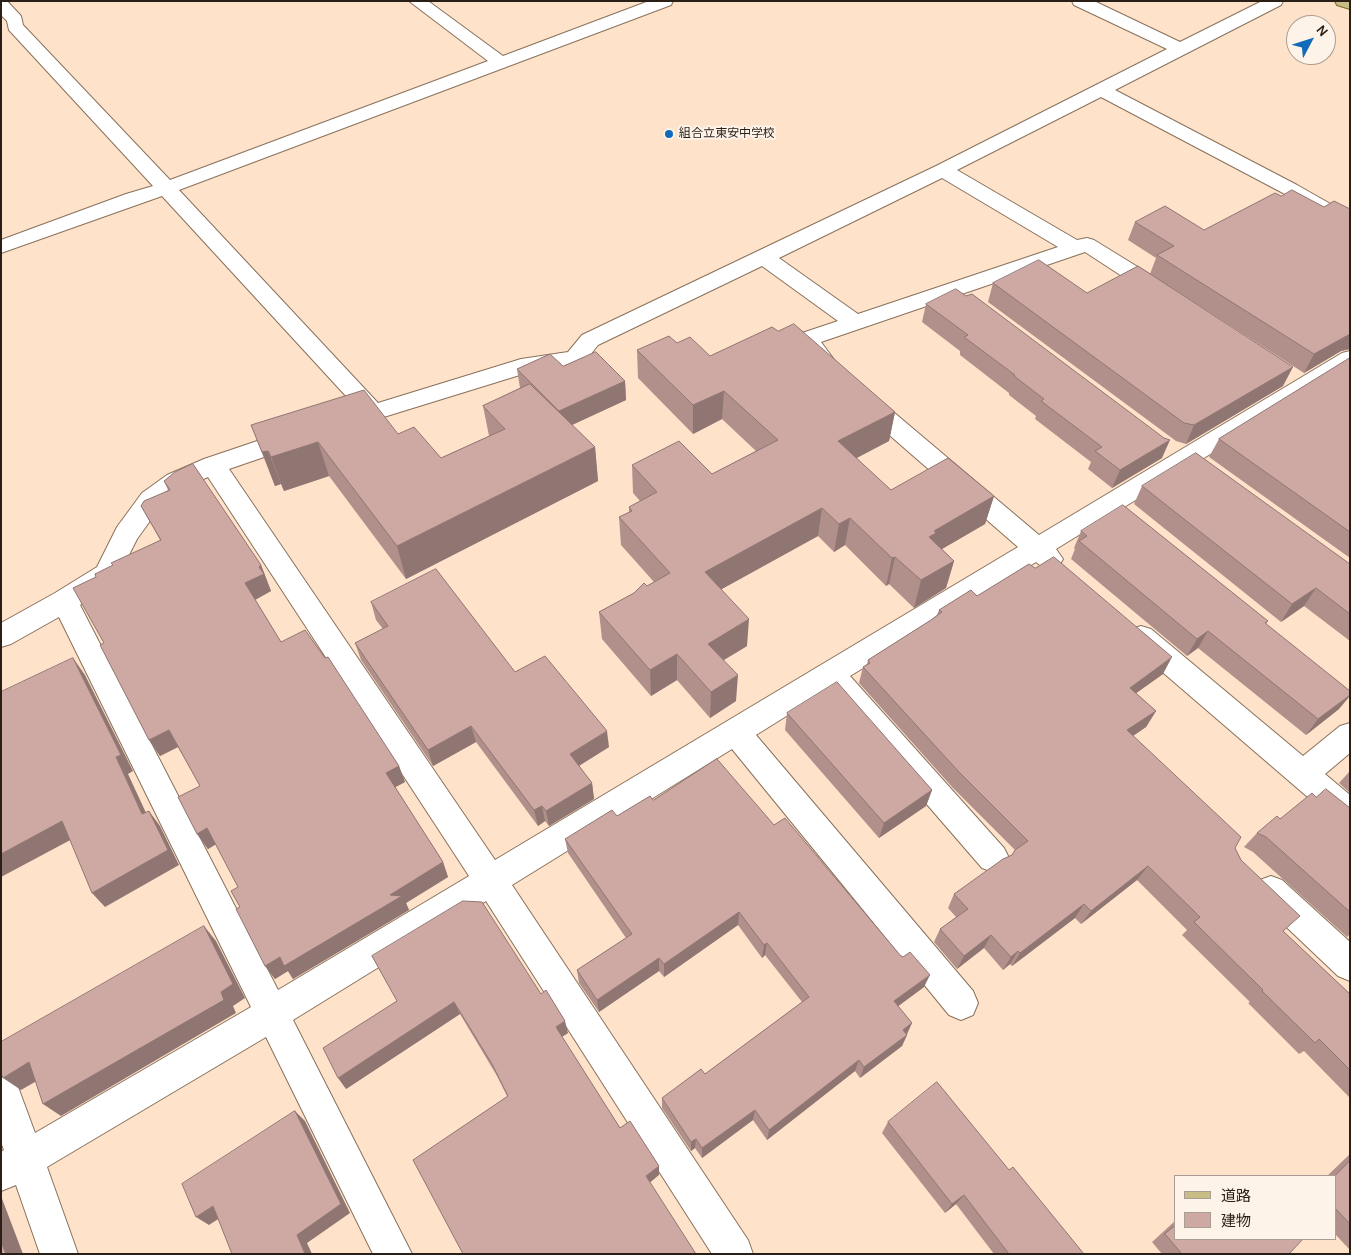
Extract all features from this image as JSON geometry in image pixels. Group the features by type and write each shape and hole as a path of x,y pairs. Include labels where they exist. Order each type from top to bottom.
{"main road":[{"path":"1343,1 1350,4"}],"street":[{"path":"417,1 502,63"},
{"path":"1,248 133,198 167,188 665,1"},
{"path":"1080,1 1180,49"},
{"path":"343,422 520,367 575,359 590,340 943,170 1276,1"},
{"path":"1,5 16,20 15,26 367,404 371,413"},
{"path":"1102,90 1290,189 1350,224"},
{"path":"943,170 1075,248"},
{"path":"1067,574 831,372 807,339 1087,244 1179,304"},
{"path":"764,257 856,323"},
{"path":"954,289 977,306"},
{"path":"14,1166 273,1013 1111,503 1177,452 1296,381 1350,358"},
{"path":"1,636 65,601 107,574 126,534 151,500 176,481 213,464 315,431"},
{"path":"1177,452 1211,472"},
{"path":"213,464 491,881 734,1254"},
{"path":"1111,503 1134,522"},
{"path":"65,601 393,1254"},
{"path":"1120,619 1350,814"},
{"path":"831,674 993,858"},
{"path":"736,732 960,1003"},
{"path":"1303,774 1350,735"},
{"path":"1249,870 1350,965"},
{"path":"1,1089 14,1166 59,1254"}],"building":[{"path":"1292,190 1324,207 1334,201 1350,209 1350,334 1314,354 1157,255 1174,246 1135,222 1165,206 1204,230 1275,193 1281,196"},
{"path":"1039,260 1087,293 1138,266 1293,367 1194,425 1184,423 993,283"},
{"path":"956,289 966,296 972,294 1164,438 1170,440 1120,470 1095,451 1102,447 1041,401 1044,399 964,337 968,335 926,304"},
{"path":"794,324 895,412 838,441 891,490 948,458 994,496 934,531 936,533 929,537 954,561 921,580 895,557 892,558 850,518 839,524 822,508 705,572 749,619 708,644 738,675 711,692 677,654 650,670 599,612 634,593 644,583 647,586 670,573 619,517 632,511 629,507 657,492 632,465 679,441 712,474 778,440 724,391 693,405 637,350 669,336 677,343 690,337 710,356 772,327 778,331"},
{"path":"596,352 625,381 559,411 517,369 550,354 563,366"},
{"path":"1350,358 1350,532 1219,439"},
{"path":"530,384 595,447 397,546 318,442 271,457 268,451 262,452 251,425 364,390 398,434 414,427 441,458 505,429 483,406"},
{"path":"1196,453 1350,564 1350,614 1316,588 1292,604 1142,486"},
{"path":"193,464 261,565 259,567 264,574 245,583 281,642 305,630 325,658 328,657 399,766 386,773 443,862 390,895 402,896 284,966 280,957 265,966 236,909 240,907 231,891 238,887 207,828 197,834 178,797 200,786 169,730 149,740 100,645 104,643 73,588 96,577 95,574 113,565 111,563 161,540 141,506 144,501 170,490 164,481 175,472"},
{"path":"1123,505 1268,621 1265,623 1350,691 1350,695 1318,719 1208,631 1197,639 1079,541 1087,536 1081,531"},
{"path":"1054,557 1172,657 1130,688 1156,711 1127,730 1241,837 1235,848 1241,860 1300,916 1283,931 1350,994 1350,1070 1319,1039 1315,1043 1262,991 1194,922 1200,917 1148,866 1091,911 1084,904 1020,953 1018,951 1011,957 991,935 964,956 940,929 968,909 954,894 1003,859 1012,855 1015,850 1028,841 959,772 863,667 870,663 868,660 931,620 942,612 939,610 971,590 977,596 1029,564 1035,568"},
{"path":"436,569 515,672 545,656 607,731 570,754 592,783 546,811 542,806 534,810 471,726 428,750 355,643 388,626 371,602"},
{"path":"73,658 121,755 116,757 142,814 149,811 168,850 92,893 62,821 1,854 1,692"},
{"path":"837,682 932,790 884,823 787,713"},
{"path":"717,759 774,825 785,818 900,955 903,957 910,952 930,975 894,1001 912,1023 903,1030 907,1035 864,1067 859,1060 769,1130 755,1110 702,1148 696,1139 691,1142 662,1098 701,1069 705,1074 809,997 767,943 764,945 739,912 664,964 659,958 597,1000 577,970 632,934 565,839 612,810 617,816 650,796 653,800"},
{"path":"1326,789 1350,808 1350,912 1266,837 1257,833 1277,816 1280,819 1312,793 1316,797"},
{"path":"463,901 482,902 541,994 546,990 565,1021 556,1027 620,1128 630,1121 659,1166 646,1176 696,1254 463,1254 413,1160 508,1096 492,1064 454,1002 338,1078 323,1048 397,1001 372,956"},
{"path":"204,926 233,984 221,992 224,1000 43,1104 29,1062 3,1078 1,1074 1,1042"},
{"path":"937,1082 1009,1170 1013,1167 1084,1254 1009,1254 964,1195 952,1204 888,1122"},
{"path":"295,1111 341,1204 297,1235 305,1254 232,1254 213,1206 196,1217 182,1184"},
{"path":"1350,1161 1350,1224 1336,1209 1336,1175"},
{"path":"1174,1227 1174,1240 1302,1240 1289,1254 1182,1254 1165,1234"},
{"path":"1,1242 6,1254 1,1254"}],"place":[{"name":"組合立東安中学校","path":"669,134"}]}
